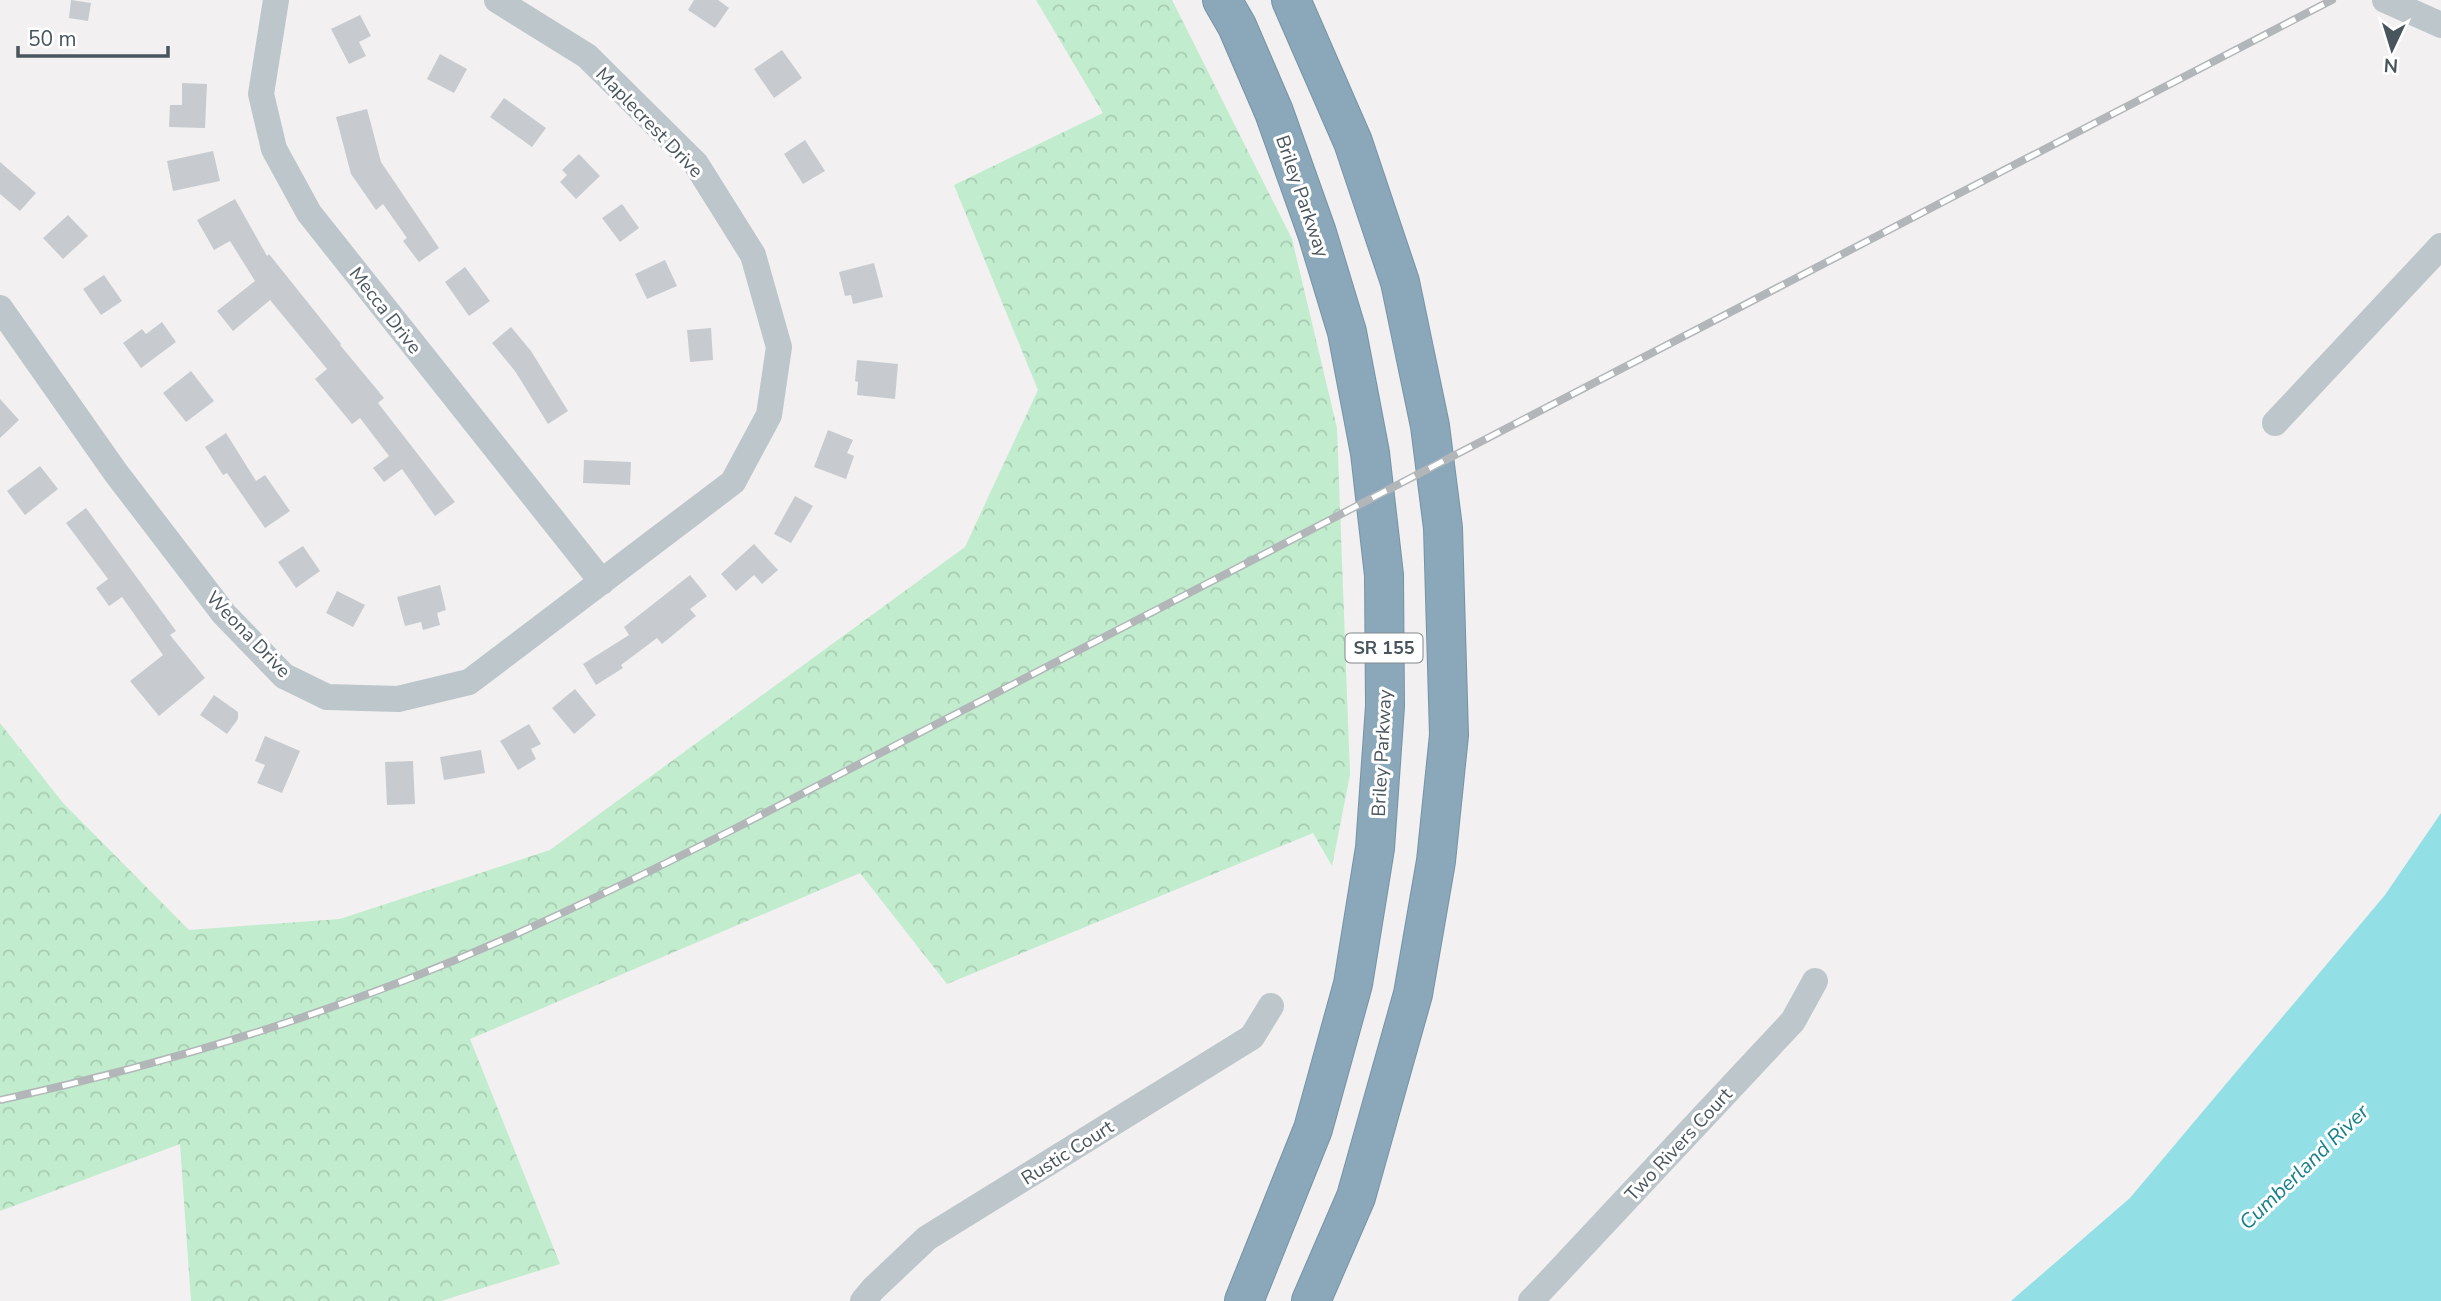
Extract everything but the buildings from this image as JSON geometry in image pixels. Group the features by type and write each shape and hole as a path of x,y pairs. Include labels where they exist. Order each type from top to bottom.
{"highway":[{"name":"Briley Parkway","path":"1222,0 1237,26 1274,112 1317,233 1347,332 1370,453 1384,575 1385,705 1375,848 1353,984 1314,1129 1244,1301"},
{"name":"SR 155","path":"1291,0 1353,142 1401,282 1430,426 1443,527 1450,736 1436,861 1413,994 1356,1197 1311,1301"}],"street":[{"name":"Mecca Drive","path":"276,0 261,94 274,149 309,213 603,582"},
{"name":"Maplecrest Drive","path":"497,0 587,56 696,164 753,255 779,347 769,415 733,482 603,582"},
{"path":"2385,0 2441,24"},
{"path":"2275,423 2441,246"},
{"name":"Weona Drive","path":"0,308 116,472 224,614 284,676 327,696 398,699 469,682 603,582"},
{"name":"Two Rivers Court","path":"1531,1301 1793,1021 1815,981"},
{"name":"Rustic Court","path":"863,1301 927,1238 1252,1037 1271,1006"}],"green space":[{"path":"1036,0 1172,0 1292,239 1337,428 1350,775 1332,866 1313,833 947,984 860,873 470,1039 560,1264 441,1301 191,1301 180,1144 0,1211 0,723 63,803 189,930 340,919 550,850 965,547 1038,390 954,185 1103,113"}],"water":[{"name":"Cumberland River","path":"2441,813 2441,1301 2011,1301 2130,1198 2385,895"}],"railway":[{"path":"0,1100 197,1050 327,1009 454,961 571,909 736,828 2332,0"}]}
